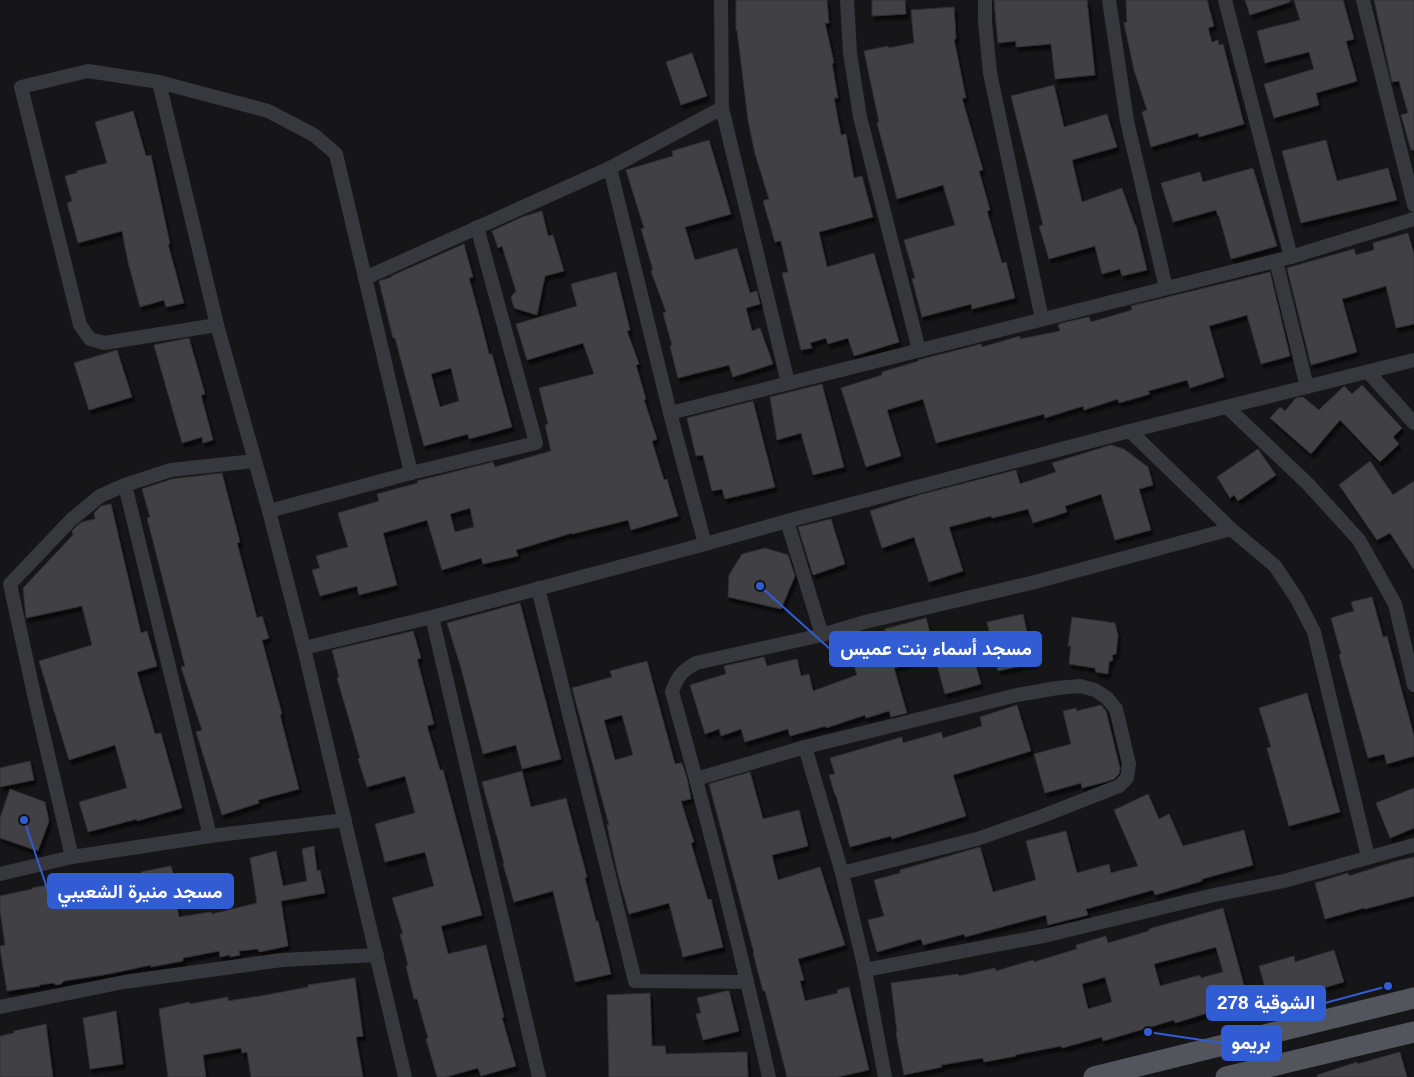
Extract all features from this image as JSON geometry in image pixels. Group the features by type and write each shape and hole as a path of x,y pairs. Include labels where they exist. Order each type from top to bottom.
{"main road":[{"path":"1094,1077 1414,998"},
{"path":"1226,1077 1414,1032"}],"street":[{"path":"722,0 722,108 788,383"},
{"path":"847,0 850,52 860,117 919,350"},
{"path":"985,0 985,22 990,73 1042,319"},
{"path":"1109,0 1127,121 1166,288"},
{"path":"1225,0 1291,257"},
{"path":"1363,0 1414,205"},
{"path":"217,325 104,343 90,339 80,325 21,87 88,71 159,82 268,111 314,135 336,154 411,473"},
{"path":"159,82 217,325 269,511 304,648 405,1077"},
{"path":"365,278 610,168 722,108"},
{"path":"610,168 670,413 705,544"},
{"path":"670,413 1276,261 1414,219"},
{"path":"269,511 411,473 536,444 477,227"},
{"path":"1276,261 1307,387"},
{"path":"304,648 432,617 705,544 787,520 1130,431 1414,360"},
{"path":"1368,372 1414,423"},
{"path":"1227,407 1308,484 1359,540 1395,604 1414,685"},
{"path":"1130,431 1231,529 1275,566 1298,599 1314,632 1368,858"},
{"path":"72,857 10,584 71,520 100,496 125,484 171,470 254,461"},
{"path":"125,484 210,836"},
{"path":"787,520 822,635"},
{"path":"769,1077 696,779 672,692 676,681 686,669 696,664 1036,582 1231,529"},
{"path":"538,588 635,981 747,982"},
{"path":"432,617 539,1077"},
{"path":"696,779 805,747 1017,695 1057,688 1080,686 1095,690 1107,698 1116,709 1129,764 1127,778 1119,786 977,839 842,873"},
{"path":"805,747 842,873 864,970 885,1077"},
{"path":"0,874 72,857 210,836 345,820"},
{"path":"864,970 1048,935 1214,895 1284,881 1414,845"},
{"path":"0,1007 124,982 282,960 377,955"}],"building":[{"path":"736,0 827,0 829,23 825,23 834,63 832,63 838,98 834,98 841,135 846,134 854,178 862,176 873,217 819,232 827,267 874,253 899,342 854,356 848,338 828,344 826,338 810,343 812,348 801,350 782,273 788,272 781,241 775,242 763,201 769,199 755,154 748,120 736,30"},
{"path":"872,0 905,0 906,14 872,16"},
{"path":"994,0 1087,0 1095,75 1055,79 1051,44 1016,47 1016,41 998,43"},
{"path":"1126,0 1207,0 1214,26 1208,28 1212,42 1218,40 1219,45 1223,44 1244,124 1199,137 1198,133 1151,147 1142,112 1147,110 1134,70 1124,23 1127,22"},
{"path":"1245,0 1290,0 1290,2 1250,15"},
{"path":"1294,0 1343,0 1354,39 1346,41 1357,81 1316,93 1319,105 1274,118 1264,84 1314,69 1309,52 1265,63 1257,31 1300,20"},
{"path":"1374,0 1414,0 1414,150 1411,150 1401,115 1408,113 1399,81 1392,82"},
{"path":"954,7 956,39 954,39 966,98 962,98 983,170 979,171 990,210 987,211 1002,263 1006,262 1015,298 972,309 971,304 922,317 912,279 915,278 904,240 955,225 943,185 897,199 877,123 879,122 864,51 914,43 911,10"},
{"path":"692,53 707,96 681,105 666,62"},
{"path":"1054,85 1064,127 1107,114 1117,147 1072,160 1082,202 1122,188 1136,225 1147,270 1122,276 1120,269 1102,274 1095,246 1049,259 1039,226 1043,225 1011,96"},
{"path":"133,111 146,156 151,155 170,244 168,244 184,303 166,307 164,300 140,307 122,231 78,243 67,203 72,201 65,176 107,163 95,122"},
{"path":"709,140 731,214 685,227 695,260 737,248 750,293 757,291 760,304 746,308 752,331 760,328 773,364 733,377 729,365 678,378 670,346 672,345 663,313 666,312 651,271 653,270 641,229 644,228 626,170 673,156 672,151"},
{"path":"1326,140 1337,181 1388,168 1397,200 1301,223 1282,151"},
{"path":"1253,168 1277,246 1231,259 1216,210 1173,222 1161,183 1200,172 1203,182"},
{"path":"542,211 548,236 553,235 564,271 545,276 537,315 514,308 511,297 516,291 502,246 498,248 492,231 522,217"},
{"path":"1408,233 1414,254 1414,324 1396,328 1386,286 1342,299 1357,352 1311,365 1287,268 1354,249 1356,255 1374,250 1373,243"},
{"path":"464,244 473,277 469,278 489,354 492,354 512,427 469,439 468,434 424,446 379,281","holes":["451,368 459,401 440,407 431,374"]},
{"path":"616,272 630,330 627,331 639,364 636,365 646,399 644,400 657,439 652,441 664,480 667,479 678,516 631,530 628,520 572,533 516,550 518,556 483,564 481,558 442,570 427,520 383,533 397,585 359,595 357,586 320,596 312,570 320,568 316,556 348,547 338,513 379,501 377,494 418,483 417,481 493,462 495,467 551,451 545,425 548,424 539,388 594,374 583,343 527,360 516,324 577,306 571,284","holes":["470,508 474,527 455,532 450,514"]},
{"path":"1270,272 1290,356 1261,364 1247,315 1209,326 1224,377 1190,388 1187,380 1148,391 1150,394 1119,403 1118,399 1084,410 1083,406 1045,418 1044,414 936,443 923,399 887,410 901,456 866,467 841,388 882,375 882,372 918,360 981,344 982,347 1020,336 1020,339 1060,331 1058,325 1062,323 1089,317 1091,322 1132,310 1131,306"},
{"path":"189,338 205,394 201,395 213,440 203,443 202,437 182,443 154,345"},
{"path":"117,350 132,397 89,410 74,363"},
{"path":"822,384 844,467 813,475 801,433 777,440 770,397"},
{"path":"1362,385 1402,428 1393,437 1399,444 1380,462 1340,420 1311,454 1270,418 1280,407 1285,411 1296,398 1303,397 1319,410 1344,386 1352,394"},
{"path":"753,401 775,487 725,499 722,489 712,491 703,455 696,456 687,418"},
{"path":"1111,445 1124,449 1148,467 1153,485 1139,489 1151,530 1115,540 1101,494 1065,506 1067,512 1033,523 1028,509 949,527 963,571 929,582 914,537 882,548 870,511 919,495 1016,470 1020,484 1056,472 1052,463"},
{"path":"1258,449 1276,475 1238,501 1234,495 1230,498 1217,477"},
{"path":"1370,461 1393,495 1414,481 1414,570 1390,533 1377,540 1339,485"},
{"path":"222,473 240,542 237,543 257,618 262,616 269,638 262,640 282,714 280,715 299,789 258,800 259,803 222,815 196,732 202,730 181,667 185,666 147,518 150,517 142,489 172,479"},
{"path":"111,504 141,633 147,631 157,666 137,672 155,734 161,733 182,808 88,832 79,802 127,788 115,745 69,760 39,661 92,645 82,606 26,618 23,588 73,535 72,531 77,526 82,522 95,519 94,513 101,506"},
{"path":"831,519 845,564 813,575 798,527"},
{"path":"765,548 788,555 795,576 781,609 728,597 729,575 742,554"},
{"path":"1372,597 1383,637 1387,636 1414,736 1414,756 1387,764 1384,754 1368,758 1339,655 1341,654 1331,618 1354,611 1351,602"},
{"path":"520,603 561,759 522,769 516,745 483,754 461,668 447,623"},
{"path":"1023,614 1034,663 998,671 987,622"},
{"path":"1072,617 1115,623 1118,636 1116,654 1112,655 1113,660 1109,662 1108,674 1096,672 1095,668 1069,664 1071,646 1068,646"},
{"path":"926,618 935,651 969,641 981,684 945,694 935,657 894,668 907,713 891,717 889,711 866,718 865,715 826,728 826,726 790,736 788,729 745,742 741,729 721,736 719,729 705,734 690,685 726,674 724,666 764,657 767,666 797,659 801,676 809,674 813,691 857,675 849,648 868,642 866,636"},
{"path":"413,631 421,658 417,659 434,724 427,726 440,770 443,770 482,915 441,926 448,954 486,945 504,1017 502,1018 516,1066 481,1076 478,1068 446,1077 437,1077 417,999 414,999 400,934 403,934 392,898 434,886 425,852 385,862 375,824 415,813 405,776 367,787 337,678 339,677 332,650"},
{"path":"647,661 675,764 682,763 687,778 691,799 681,801 694,842 691,843 708,900 711,899 723,947 683,957 669,903 629,914 618,875 607,825 609,825 572,688 612,677 610,671","holes":["622,715 633,755 615,760 604,720"]},
{"path":"1307,693 1340,812 1289,826 1267,748 1271,747 1259,708"},
{"path":"1017,705 1031,751 953,775 966,816 892,839 891,836 850,847 829,775 835,774 830,758 902,737 903,743 941,732 943,738 982,726 980,717"},
{"path":"1101,705 1106,711 1120,768 1119,774 1114,779 1082,788 1081,783 1045,793 1034,754 1071,744 1063,711 1076,708 1077,711"},
{"path":"30,761 34,780 0,787 0,768"},
{"path":"522,771 531,807 566,798 611,974 575,982 553,891 514,902 482,782"},
{"path":"750,772 763,819 799,810 808,846 772,855 778,880 820,867 845,945 798,959 804,980 800,981 805,1001 838,993 837,990 849,987 869,1070 837,1077 787,1077 709,784"},
{"path":"1414,788 1414,828 1390,838 1376,803"},
{"path":"10,789 45,802 49,821 38,851 0,838 0,818"},
{"path":"1148,794 1159,819 1169,814 1183,846 1244,830 1253,865 1202,879 1202,881 1155,895 1153,890 1086,909 1088,915 1048,925 1046,915 965,937 964,934 923,945 921,939 877,952 868,920 884,916 874,880 900,873 900,870 980,847 993,892 1036,880 1026,841 1066,831 1077,873 1109,864 1111,873 1138,866 1114,810"},
{"path":"314,846 317,871 320,870 325,893 281,901 288,946 259,952 258,949 239,951 240,955 230,957 230,955 220,957 219,951 183,958 183,961 64,981 56,985 53,983 7,991 0,949 0,946 5,945 0,896 64,882 96,879 97,887 118,879 142,881 141,872 171,866 179,917 211,912 212,914 257,903 250,858 276,851 283,886 307,881 302,849"},
{"path":"1414,857 1414,896 1325,919 1315,883 1348,873 1349,876"},
{"path":"1223,908 1248,1000 1210,1010 1211,1012 1175,1023 1174,1020 1103,1041 1102,1037 1062,1048 1061,1046 984,1062 983,1058 941,1065 942,1067 904,1075 896,1033 891,983 958,974 959,976 995,968 996,971 1077,949 1076,945 1106,936 1108,943 1149,931 1149,929","holes":["1216,947 1223,972 1201,978 1200,975 1160,986 1154,964","1105,977 1112,1002 1088,1009 1082,984"]},
{"path":"1334,950 1344,982 1309,992 1307,987 1268,998 1259,966 1294,956 1295,962"},
{"path":"355,978 363,1036 356,1037 363,1077 251,1077 247,1052 242,1053 241,1048 203,1055 206,1077 168,1077 159,1009 189,1002 190,1004 228,997 228,1001 266,995 308,987 308,985"},
{"path":"729,991 739,1031 703,1040 696,1014 701,1013 697,998"},
{"path":"650,993 652,1046 665,1046 666,1054 747,1052 748,1077 609,1077 607,995"},
{"path":"116,1011 123,1064 90,1069 83,1018"},
{"path":"46,1024 53,1077 0,1077 0,1036"},
{"path":"1400,1052 1407,1077 1317,1077 1317,1075 1357,1062 1357,1064"}],"place":[{"name":"مسجد أسماء بنت عميس","path":"760,586"},
{"name":"مسجد منيرة الشعيبي","path":"24,820"},
{"name":"الشوقية 278","path":"1388,986"},
{"name":"بريمو","path":"1148,1032"}]}
